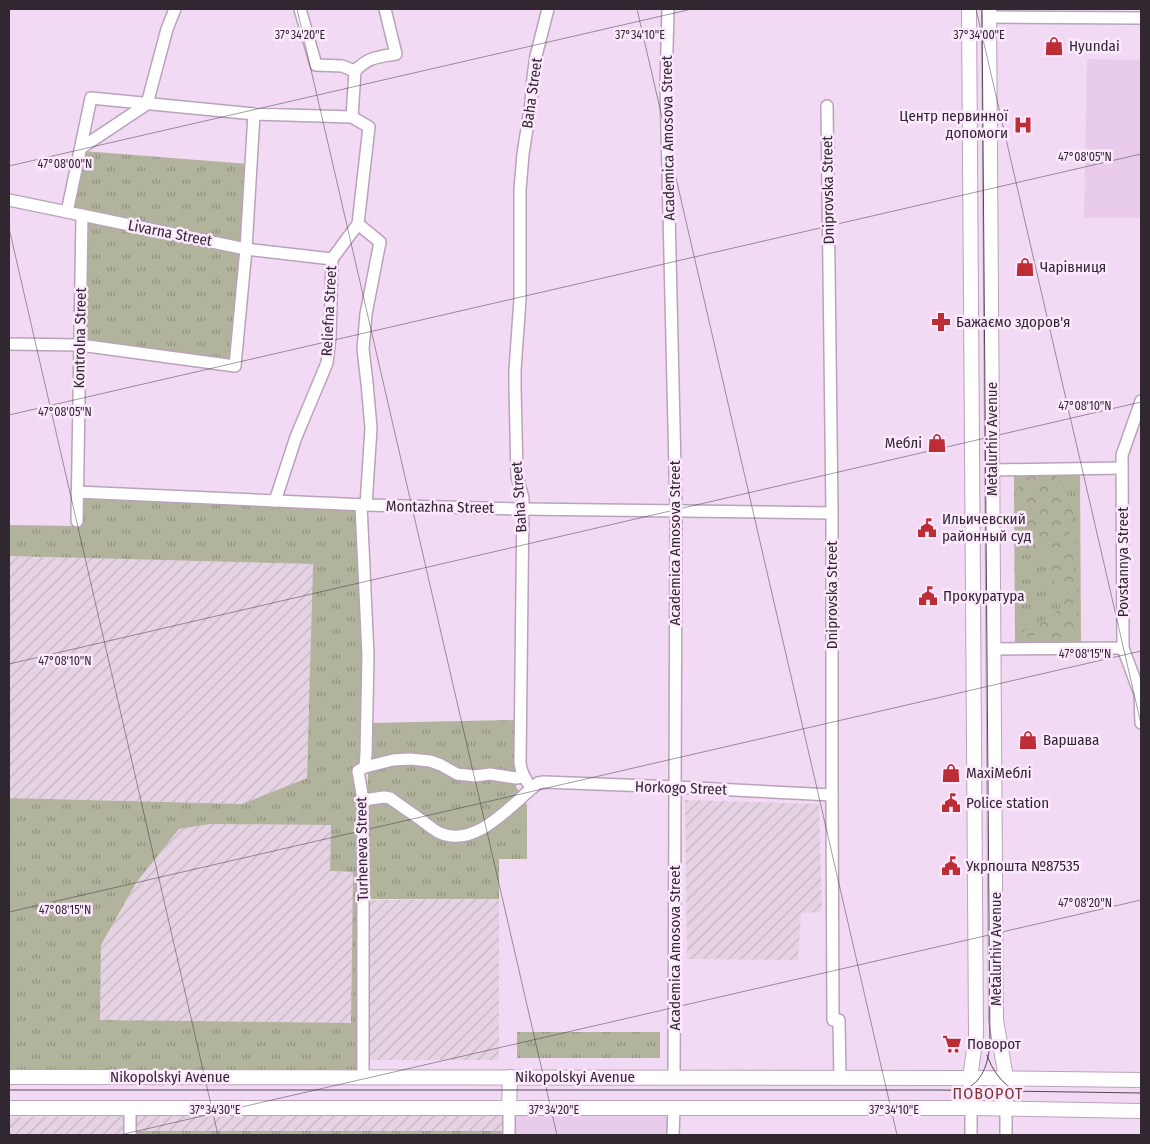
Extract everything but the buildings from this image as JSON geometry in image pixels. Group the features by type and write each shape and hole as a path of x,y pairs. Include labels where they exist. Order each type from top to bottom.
{"main road":[{"path":"969,13 989,13"},
{"name":"Metalurhiv Avenue","path":"969,13 976,1035 970,1078 971,1108"},
{"name":"Metalurhiv Avenue","path":"989,13 996,1020 1006,1078 1006,1109"},
{"path":"972,470 992,470"},
{"path":"973,649 994,649"},
{"name":"Nikopolskyi Avenue","path":"9,1077 1006,1078 1141,1080"},
{"path":"510,1078 510,1108"},
{"name":"Nikopolskyi Avenue","path":"9,1108 971,1108 1141,1111"}],"street":[{"path":"81,148 147,104 167,29 175,9"},
{"path":"300,9 316,66 342,66 354,71"},
{"path":"352,117 354,71 368,60 396,54 385,9"},
{"name":"Baha Street","path":"532,788 524,777 520,763 522,492 517,476 515,387 520,299 520,190 531,103 532,78 548,9"},
{"name":"Academica Amosova Street","path":"668,9 666,86 676,511 674,1078"},
{"path":"989,13 1141,18"},
{"path":"68,212 92,98 254,114 352,117 369,127 358,224 380,242 366,314 363,349 370,428 363,505"},
{"name":"Dniprovska Street","path":"827,106 832,514 833,1020 839,1020 840,1078"},
{"path":"9,344 80,345 235,366 246,249 254,114"},
{"name":"Livarna Street","path":"9,200 246,249 332,259"},
{"name":"Kontrolna Street","path":"77,521 82,216"},
{"name":"Reliefna Street","path":"276,501 296,437 327,363 330,337 332,259 358,224"},
{"name":"Povstannya Street","path":"1141,400 1122,455 1123,648 1140,694 1141,723"},
{"path":"992,470 1122,468"},
{"name":"Montazhna Street","path":"77,492 363,505 832,514"},
{"name":"Turheneva Street","path":"363,505 368,655 365,767 358,771 363,800 363,1077"},
{"path":"994,649 1123,648"},
{"path":"365,767 393,760 410,759 430,761 458,774 524,777"},
{"name":"Horkogo Street","path":"532,788 538,783 544,782 832,795"},
{"path":"363,800 390,798 440,833 451,836 463,836 473,834 494,820 532,788"},
{"path":"130,1108 130,1135"},
{"path":"509,1135 510,1108"},
{"path":"673,1135 674,1108"},
{"path":"971,1108 971,1135"},
{"path":"1006,1109 1006,1135"}],"shaded area":[{"path":"1087,59 1141,60 1141,218 1084,218"},
{"path":"9,556 313,564 307,778 242,804 9,798"},
{"path":"685,800 819,804 822,912 801,913 798,960 687,959"},
{"path":"210,824 331,825 330,871 353,872 351,1023 100,1020 101,945 136,883 179,829"},
{"path":"499,899 499,1060 368,1060 368,900"},
{"path":"513,1112 513,1135 503,1135 502,1131 138,1131 137,1135 9,1135 9,1117"},
{"path":"513,1112 670,1112 670,1135 513,1135"}],"green space":[{"path":"83,151 249,164 243,246 70,211"},
{"path":"84,218 243,251 233,363 82,343"},
{"path":"1080,471 1081,647 1015,647 1014,472"},
{"path":"1032,474 1052,474 1060,480 1075,509 1069,529 1079,554 1073,567 1079,593 1077,607 1080,630 1077,636 1065,643 1043,644 1037,635 1026,639 1022,634 1055,613 1063,601 1063,593 1050,575 1052,556 1050,550 1047,547 1033,554 1026,554 1022,550 1019,536 1019,487 1024,478"},
{"path":"81,496 357,509 363,653 358,792 358,1073 9,1073 9,798 242,804 307,778 313,564 9,556 9,525 80,526","holes":["210,824 331,825 330,871 353,872 351,1023 100,1020 101,945 136,883 179,829"]},
{"path":"516,720 516,787 527,805 527,859 499,859 499,899 368,899 367,800 370,723"},
{"path":"517,1032 660,1032 660,1058 517,1058"},
{"path":"137,1131 503,1131 503,1135 137,1135"}],"tram line":[{"path":"963,1090 975,1083 983,1072 990,1044 982,9"},
{"path":"987,1055 998,1076 1006,1085 1016,1091"},
{"path":"9,1090 939,1090 1141,1093"}],"place":[{"name":"Hyundai","path":"1054,46"},
{"name":"Центр первинної допомоги","path":"1023,125"},
{"name":"Чарівниця","path":"1025,267"},
{"name":"Бажаємо здоров'я","path":"941,322"},
{"name":"Меблі","path":"937,443"},
{"name":"Ильичевский районный суд","path":"927,528"},
{"name":"Прокуратура","path":"928,596"},
{"name":"Варшава","path":"1028,740"},
{"name":"MaxiМеблі","path":"951,773"},
{"name":"Police station","path":"951,803"},
{"name":"Укрпошта №87535","path":"951,866"},
{"name":"Поворот","path":"952,1044"}],"district":[{"name":"ПОВОРОТ","path":"988,1093"}]}
